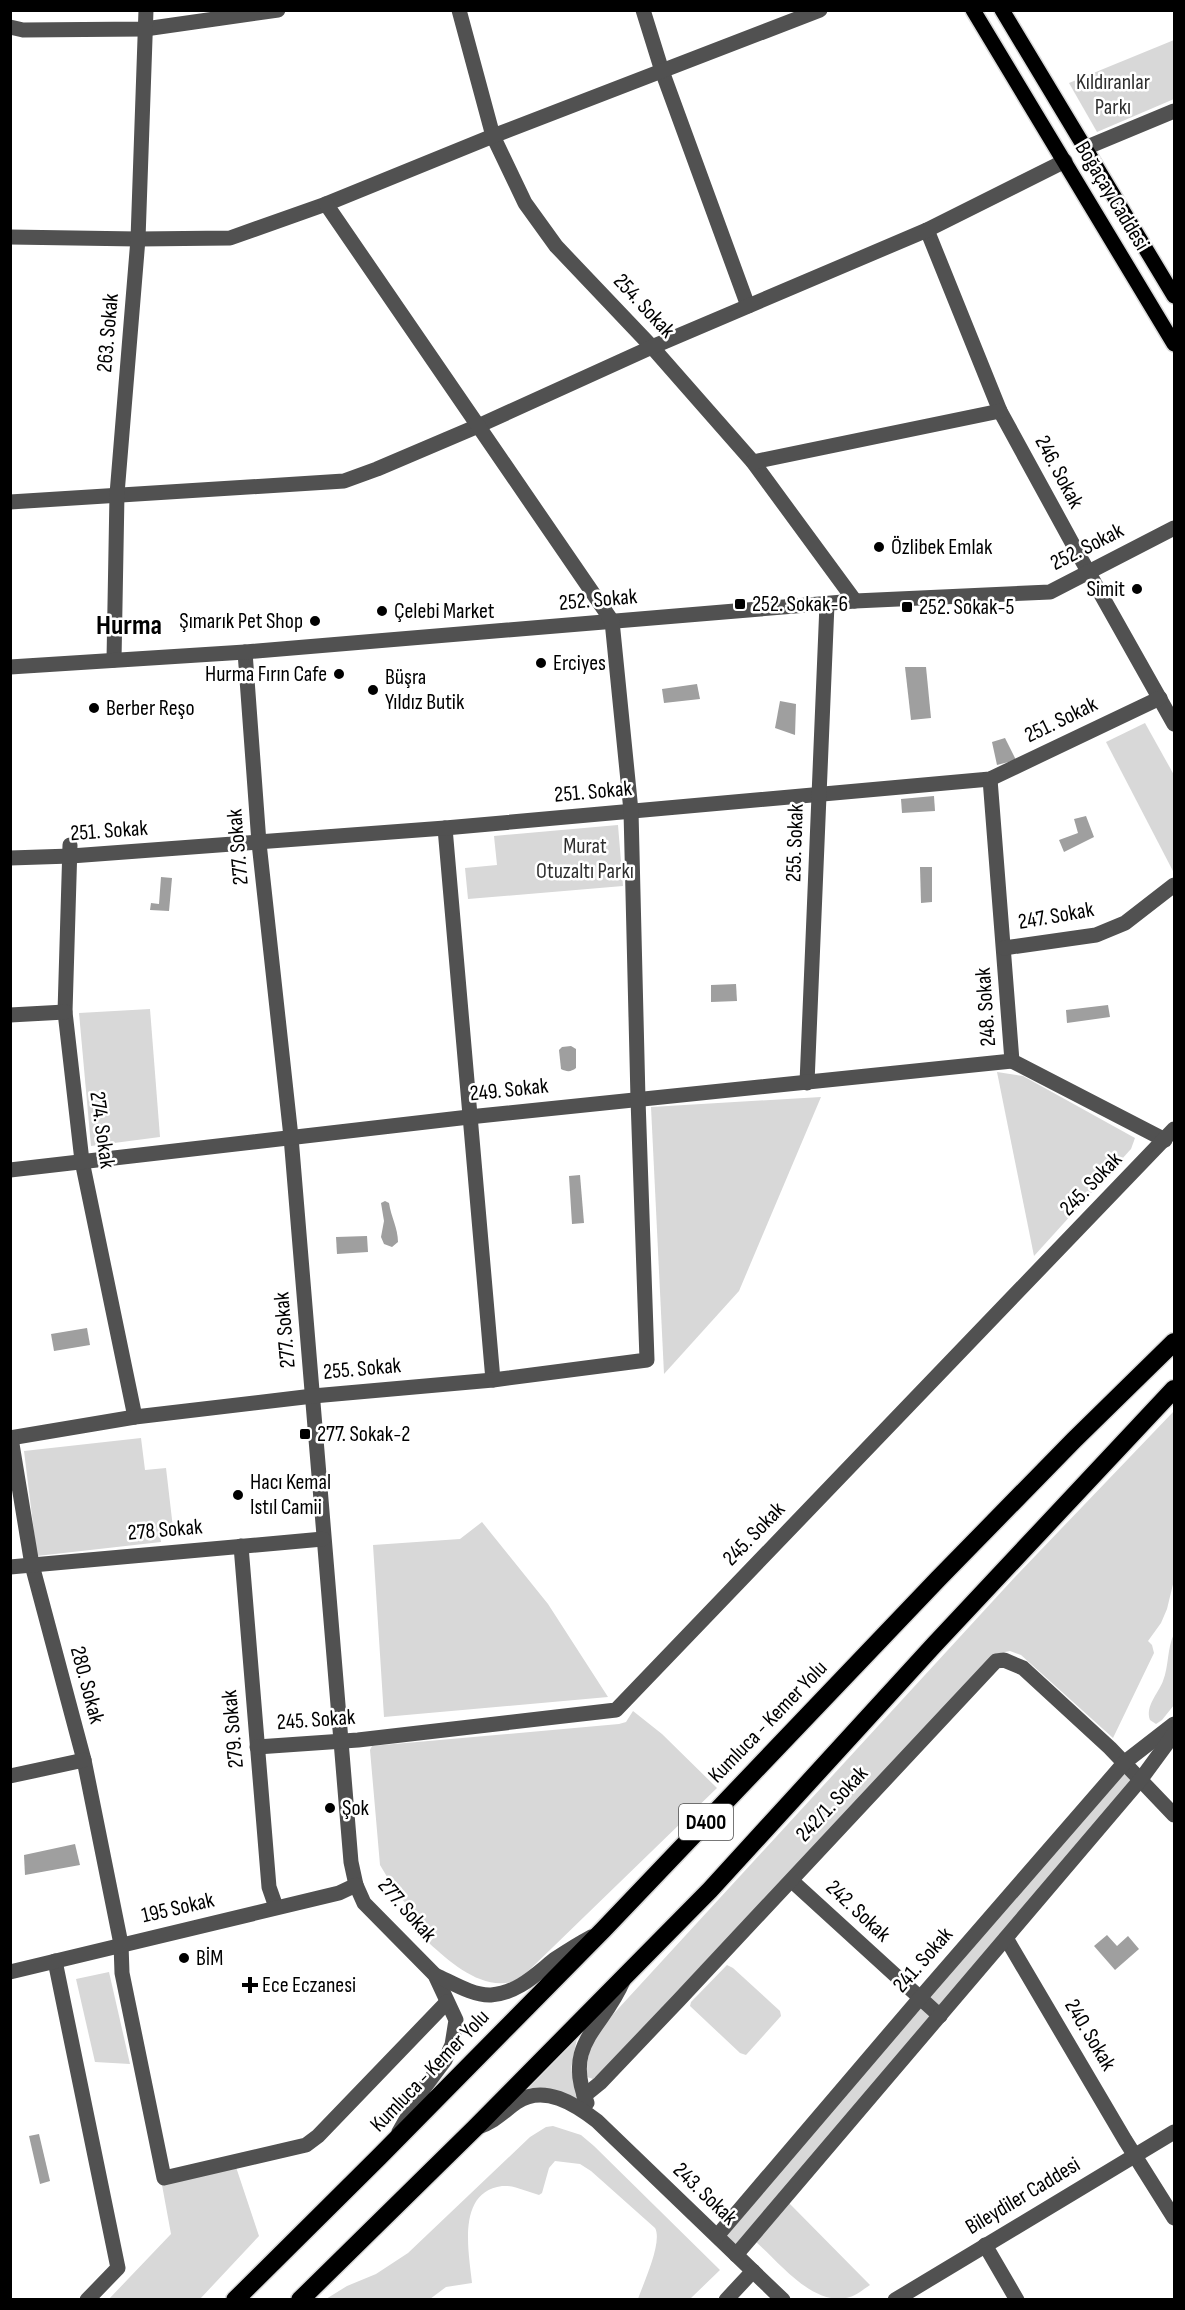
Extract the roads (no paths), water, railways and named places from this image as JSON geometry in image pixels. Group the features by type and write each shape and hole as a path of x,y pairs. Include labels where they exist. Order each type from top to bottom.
{"highway":[{"name":"Kumluca - Kemer Yolu","path":"238,2296 603,1930 946,1570 1174,1342"},
{"name":"D400","path":"300,2300 475,2128 710,1890 1174,1389"}],"main road":[{"name":"Boğaçay Caddesi","path":"973,10 1174,344"},
{"name":"Boğaçay Caddesi","path":"1002,10 1174,296"}],"street":[{"name":"263. Sokak","path":"114,660 117,494 138,239 146,10"},
{"path":"10,27 23,30 145,29 278,10"},
{"name":"254. Sokak","path":"459,10 493,136 525,203 556,246 652,347 753,462 855,601"},
{"path":"644,10 662,71 748,306"},
{"path":"10,237 230,238 326,204 493,136 820,10"},
{"path":"1085,148 1174,111"},
{"path":"10,502 344,481 478,426 652,347 927,230 1065,161"},
{"path":"326,204 612,621 631,811 638,1099"},
{"name":"246. Sokak","path":"927,230 1000,411 1174,724"},
{"path":"753,462 1000,411"},
{"name":"252. Sokak","path":"10,667 245,652 855,601 1050,592 1174,528"},
{"name":"255. Sokak","path":"807,1083 827,604"},
{"name":"277. Sokak","path":"245,652 259,843 291,1137 351,1862 356,1885 364,1903 435,1975"},
{"name":"251. Sokak","path":"10,858 70,851 259,843 990,779 1160,698"},
{"name":"248. Sokak","path":"990,779 1012,1060 1170,1135"},
{"path":"445,828 493,1380"},
{"name":"274. Sokak","path":"70,851 65,1011 82,1161 135,1417"},
{"name":"247. Sokak","path":"1004,948 1096,935 1125,923 1174,885"},
{"path":"10,1015 65,1011"},
{"name":"249. Sokak","path":"10,1170 469,1117 1012,1060"},
{"name":"255. Sokak","path":"11,1438 135,1417 313,1396 493,1380 647,1360 638,1099"},
{"name":"245. Sokak","path":"257,1746 340,1741 616,1710 1170,1135"},
{"name":"280. Sokak","path":"11,1438 32,1565 84,1760 121,1944 122,1973 164,2178 306,2145 318,2136 447,2002"},
{"name":"278 Sokak","path":"10,1567 323,1539"},
{"name":"279. Sokak","path":"241,1546 269,1887 276,1907"},
{"name":"242/1. Sokak","path":"584,2096 608,2075 996,1662 1004,1660 1023,1668 1125,1762"},
{"name":"241. Sokak","path":"717,2236 1125,1762 1174,1724"},
{"path":"736,2255 1141,1779 1174,1734"},
{"path":"10,1776 84,1760"},
{"path":"1125,1762 1174,1815"},
{"name":"242. Sokak","path":"792,1881 940,2016"},
{"name":"195 Sokak","path":"10,1972 339,1893 356,1885"},
{"path":"435,1975 475,1992 491,1995 526,1983 574,1946 603,1930"},
{"name":"240. Sokak","path":"1006,1938 1174,2218"},
{"path":"55,1961 118,2268 87,2300"},
{"path":"394,2139 424,2088 445,2060 452,2045 456,2020 435,1975"},
{"path":"597,2121 584,2096 579,2074 581,2050 590,2031 613,2003 626,1975"},
{"path":"475,2128 497,2119 519,2101 541,2095 562,2100 597,2121"},
{"name":"243. Sokak","path":"597,2121 783,2300"},
{"name":"Bileydiler Caddesi","path":"895,2300 1174,2132"},
{"path":"985,2245 1017,2300"},
{"path":"726,2300 753,2271"}],"place":[{"name":"Özlibek Emlak","path":"879,547"},
{"name":"Simit","path":"1137,589"},
{"name":"252. Sokak-6","path":"740,604"},
{"name":"252. Sokak-5","path":"907,607"},
{"name":"Çelebi Market","path":"382,611"},
{"name":"Şımarık Pet Shop","path":"315,621"},
{"name":"Erciyes","path":"541,663"},
{"name":"Hurma Fırın Cafe","path":"339,674"},
{"name":"Büşra Yıldız Butik","path":"373,690"},
{"name":"Berber Reşo","path":"94,708"},
{"name":"277. Sokak-2","path":"305,1434"},
{"name":"Hacı Kemal Istıl Camii","path":"238,1495"},
{"name":"Şok","path":"330,1808"},
{"name":"BİM","path":"184,1958"},
{"name":"Ece Eczanesi","path":"250,1985"}],"district":[{"name":"Hurma","path":"129,625"}],"park label":[{"name":"Kıldıranlar Parkı","path":"1113,94"},
{"name":"Murat Otuzaltı Parkı","path":"585,858"}]}
